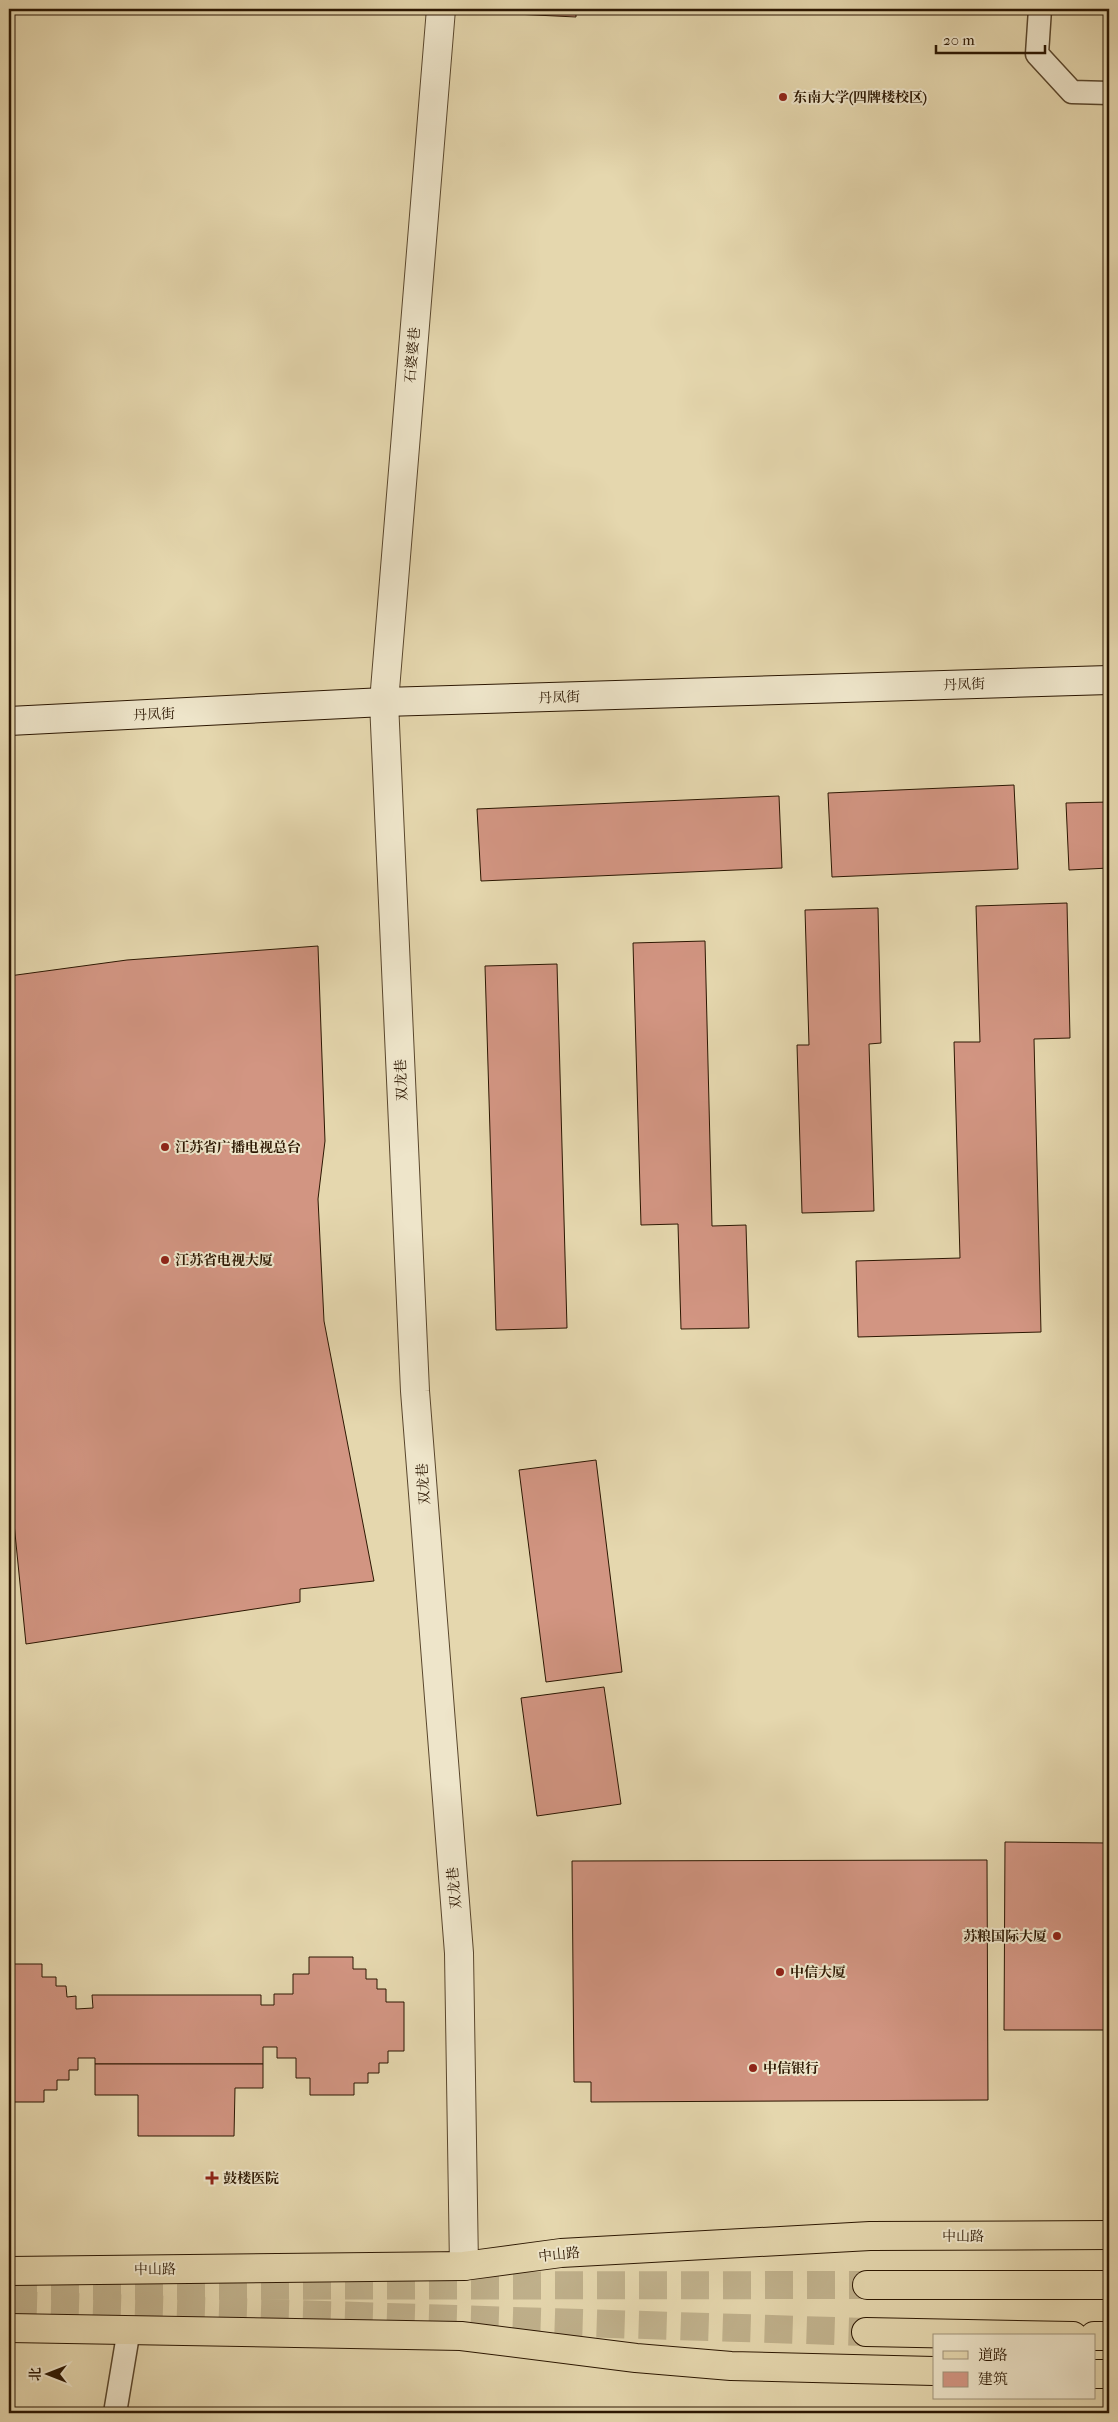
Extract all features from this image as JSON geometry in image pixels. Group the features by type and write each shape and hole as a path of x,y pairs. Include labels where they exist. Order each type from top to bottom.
{"main road":[{"path":"867,2284 1109,2285"},
{"path":"9,2328 461,2336 626,2357 731,2366 933,2371"},
{"path":"866,2332 969,2334"},
{"path":"1096,2336 1109,2336"},
{"path":"1096,2374 1109,2374"}],"street":[{"name":"石婆婆巷","path":"384,702 441,9"},
{"name":"丹凤街","path":"9,721 384,702 1109,680"},
{"name":"双龙巷","path":"384,702 415,1391 459,1954 464,2266"}],"lane":[{"path":"1040,9 1037,54 1072,92 1109,93"},
{"path":"9,2271 464,2266 562,2253 851,2237 1109,2235"},
{"path":"115,2413 129,2329"}],"building":[{"path":"495,9 576,9 576,17 494,13"},
{"path":"1014,785 1018,869 832,877 828,793"},
{"path":"779,796 782,868 481,881 477,809"},
{"path":"1109,802 1109,868 1069,870 1066,803"},
{"path":"1067,903 1070,1038 1034,1039 1041,1332 858,1337 856,1261 960,1258 954,1042 980,1042 976,906"},
{"path":"878,908 881,1043 869,1044 874,1211 802,1213 797,1045 809,1045 805,910"},
{"path":"705,941 712,1226 746,1225 749,1328 681,1329 678,1224 641,1225 633,943"},
{"name":"江苏省电视大厦","path":"318,946 325,1141 318,1199 324,1321 374,1581 300,1589 300,1602 26,1644 9,1473 9,976 127,960"},
{"path":"557,964 567,1328 496,1330 485,966"},
{"path":"596,1460 622,1672 546,1682 519,1470"},
{"path":"604,1687 621,1804 537,1816 521,1698"},
{"name":"苏粮国际大厦","path":"1005,1842 1109,1843 1109,2030 1004,2030"},
{"name":"中信大厦","path":"987,1860 988,2100 591,2102 591,2082 574,2082 572,1861"},
{"path":"309,1957 353,1957 353,1969 366,1969 366,1979 377,1979 377,1989 386,1989 386,2002 404,2002 404,2051 388,2051 388,2063 379,2063 379,2073 368,2073 368,2083 354,2083 354,2095 310,2095 310,2078 296,2078 296,2058 277,2058 277,2047 263,2047 263,2064 95,2064 95,2058 78,2058 78,2070 69,2070 69,2080 57,2080 57,2090 44,2090 44,2102 9,2102 9,1964 42,1964 42,1977 56,1977 56,1986 66,1986 67,1997 76,1996 76,2009 93,2008 92,1995 261,1995 261,2005 274,2005 274,1994 293,1994 293,1974 309,1974"},
{"path":"95,2064 263,2064 263,2088 235,2088 234,2136 138,2136 138,2095 95,2095"}],"tunnel":[{"path":"9,2286 867,2285"},
{"path":"9,2305 866,2332"}],"place":[{"name":"东南大学(四牌楼校区)","path":"783,97"},
{"name":"江苏省广播电视总台","path":"165,1147"},
{"name":"江苏省电视大厦","path":"165,1260"},
{"name":"苏粮国际大厦","path":"1057,1936"},
{"name":"中信大厦","path":"780,1972"},
{"name":"中信银行","path":"753,2068"},
{"name":"鼓楼医院","path":"212,2178"}]}
